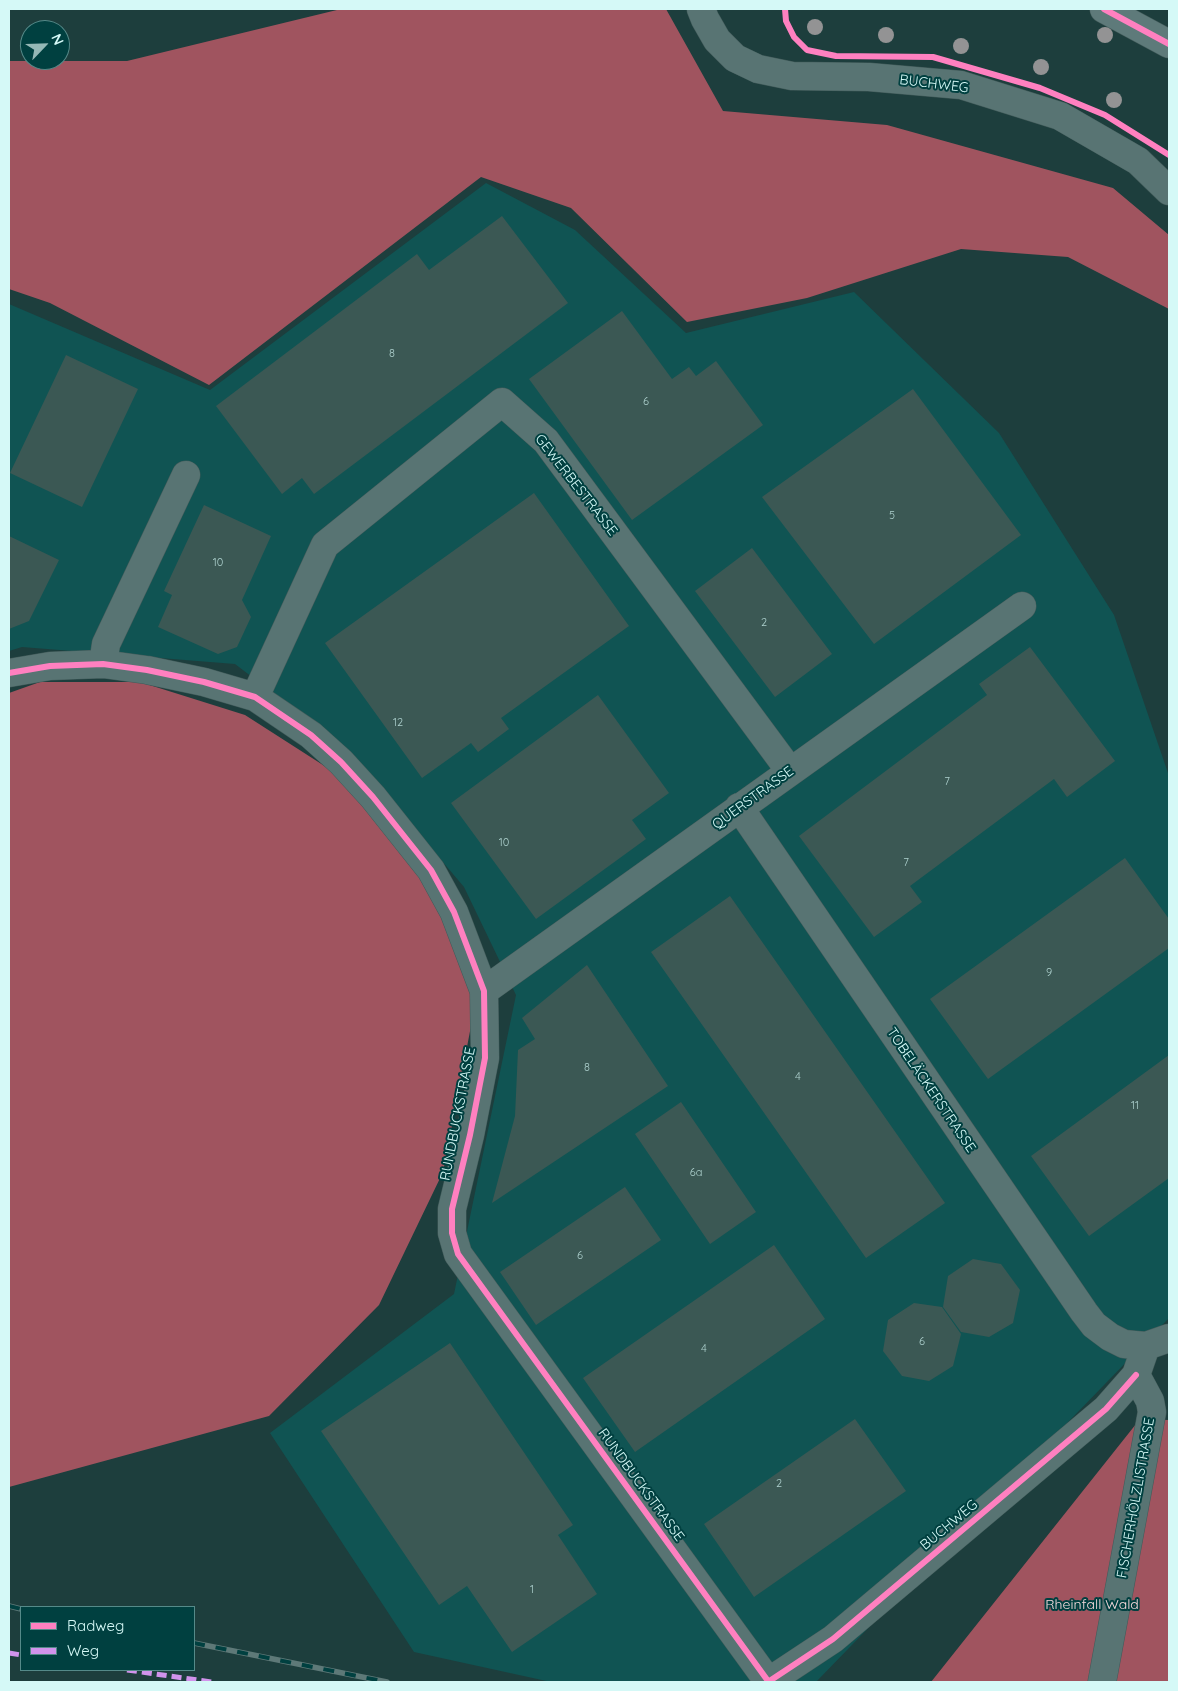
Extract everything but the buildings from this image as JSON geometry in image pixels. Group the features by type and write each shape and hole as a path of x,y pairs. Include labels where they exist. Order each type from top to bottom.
{"main road":[{"path":"1104,9 1169,44"}],"street":[{"name":"BUCHWEG","path":"702,9 705,19 717,40 736,58 758,69 792,76 869,77 961,85 1060,116 1138,161 1169,191"},
{"name":"GEWERBESTRASSE","path":"255,697 325,545 502,402 546,441 790,771"},
{"path":"103,664 106,644 186,474"},
{"name":"QUERSTRASSE","path":"484,991 1022,606"},
{"name":"RUNDBUCKSTRASSE","path":"9,673 50,666 103,664 147,670 204,682 255,697 311,735 341,762 373,797 431,870 454,912 484,991 485,1058 470,1135 452,1209 452,1233 458,1254 768,1682"},
{"name":"TOBELÄCKERSTRASSE","path":"739,807 1094,1325 1124,1344 1157,1342"},
{"name":"BUCHWEG","path":"768,1682 834,1639 1106,1409 1136,1375 1157,1342"},
{"name":"FISCHERHÖLZLISTRASSE","path":"1102,1682 1161,1417 1136,1375"}],"shaded area":[{"path":"486,183 575,230 686,333 854,292 999,433 1114,615 1169,776 1169,1318 816,1682 551,1682 414,1652 270,1433 454,1294 516,995 464,887 348,750 235,664 22,647 9,651 9,304 210,390"}],"green space":[{"path":"341,9 666,9 723,111 887,125 1113,188 1169,235 1169,309 1068,257 961,249 807,298 687,322 571,208 481,177 209,385 50,303 9,289 9,61 20,61 20,70 70,70 70,61 127,61"},
{"path":"40,682 140,682 245,715 337,774 423,864 476,1000 443,1172 379,1305 269,1416 9,1487 9,693"},
{"name":"Rheinfall Wald","path":"1140,1419 1169,1420 1169,1682 931,1682"}],"railway":[{"path":"9,1606 20,1609"},
{"path":"195,1643 387,1682"}],"marked path":[{"path":"9,1653 20,1655"},
{"path":"134,1671 212,1682"}],"cycle path":[{"path":"785,9 786,21 794,37 807,50 836,56 933,57 1040,88 1105,115 1169,155"},
{"path":"1104,9 1169,44"},
{"path":"9,673 50,666 103,664 147,670 204,682 255,697 311,735 341,762 373,797 431,870 454,912 484,991 485,1058 470,1135 452,1209 452,1233 458,1254 768,1681"},
{"path":"768,1682 833,1639 1106,1409 1136,1375"}]}
